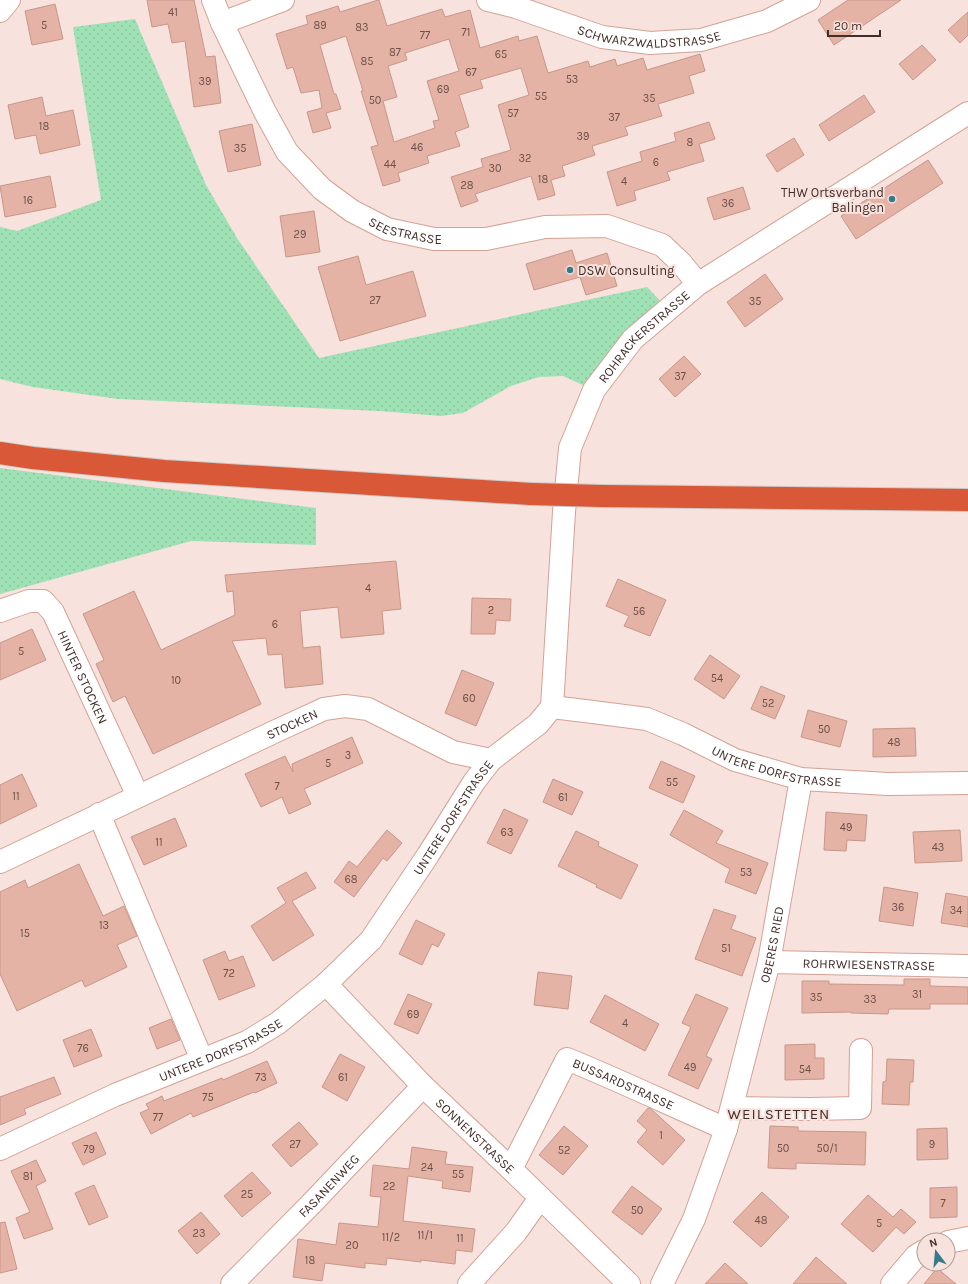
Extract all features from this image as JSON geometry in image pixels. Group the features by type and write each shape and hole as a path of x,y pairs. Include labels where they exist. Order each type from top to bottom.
{"highway":[{"path":"0,448 33,458"},
{"path":"0,453 33,458 164,471 531,494 968,500"}],"street":[{"path":"0,11 9,0"},
{"name":"SEESTRASSE","path":"213,0 222,23 265,112 287,152 322,189 352,211 387,229 434,240 486,239 545,227 607,226 662,245 682,263 698,284"},
{"path":"222,23 282,0"},
{"name":"SCHWARZWALDSTRASSE","path":"488,0 517,4 602,37 650,43 701,40 768,21 809,0"},
{"name":"ROHRACKERSTRASSE","path":"552,707 564,512 570,448 594,390 633,339 698,284 968,113"},
{"name":"HINTER STOCKEN","path":"0,611 29,601 43,601 53,612 138,796"},
{"name":"STOCKEN","path":"0,862 324,709 345,706 368,709 453,752 491,760"},
{"name":"UNTERE DORFSTRASSE","path":"0,1149 115,1095 247,1042 278,1023 326,984 370,940 428,855 474,782 491,760 538,724 552,707 647,719 683,734 735,760 801,779 888,784 968,783"},
{"name":"OBERES RIED","path":"662,1284 694,1219 732,1108 769,962 801,779"},
{"path":"99,814 202,1060"},
{"name":"ROHRWIESENSTRASSE","path":"769,962 968,966"},
{"name":"SONNENSTRASSE","path":"326,984 423,1086 629,1284"},
{"path":"732,1108 860,1108 861,1050"},
{"name":"BUSSARDSTRASSE","path":"511,1169 567,1059 612,1077 726,1129"},
{"name":"FASANENWEG","path":"232,1284 314,1201 423,1086"},
{"path":"469,1284 516,1232 540,1198"},
{"path":"956,1240 968,1238"},
{"path":"892,1284 916,1256"}],"green space":[{"path":"135,19 206,185 237,238 319,358 647,287 663,304 594,390 563,376 539,377 511,386 463,413 441,416 379,411 118,399 33,387 0,379 0,227 17,231 101,200 73,27"},
{"path":"0,468 316,508 316,545 191,541 0,594"}],"building":[{"path":"147,0 194,0 206,57 215,56 221,103 194,107 185,41 172,43 168,24 152,27"},
{"path":"379,0 387,26 442,9 445,17 470,10 480,48 518,36 519,41 537,36 548,73 588,61 590,67 615,59 617,66 643,58 647,70 700,54 705,71 689,76 694,93 658,104 662,116 625,127 628,135 592,146 595,155 562,166 565,176 551,180 555,195 538,200 531,176 475,194 478,201 461,207 451,177 483,167 481,159 511,150 498,105 529,95 521,68 480,80 483,88 459,95 469,127 455,132 460,146 427,156 429,163 398,173 400,181 383,186 371,147 378,145 346,36 320,45 334,94 336,94 341,109 326,113 331,128 313,133 307,112 322,108 319,90 301,93 293,67 287,69 276,34 308,24 306,16 338,6 340,12","holes":["449,39 459,71 427,81 439,120 433,121 435,128 394,142 383,101 397,97 388,66 407,60 405,53"]},
{"path":"848,0 901,0 834,45 818,20"},
{"path":"55,4 63,39 32,45 25,11"},
{"path":"968,12 968,35 960,43 948,30"},
{"path":"922,45 936,60 913,80 899,64"},
{"path":"864,95 875,112 829,141 819,125"},
{"path":"42,97 46,116 73,110 80,145 40,154 36,135 15,139 8,105"},
{"path":"709,122 715,139 699,144 704,161 667,172 670,180 634,191 636,200 617,206 607,172 642,161 640,152 676,141 674,133"},
{"path":"252,124 261,165 228,172 219,131"},
{"path":"794,138 804,155 777,172 766,155"},
{"name":"THW Ortsverband Balingen","path":"928,160 943,183 856,239 841,216"},
{"path":"50,176 56,207 5,217 0,186"},
{"path":"743,187 750,209 714,220 707,198"},
{"path":"314,211 320,252 286,257 280,216"},
{"name":"DSW Consulting","path":"572,250 576,263 607,253 617,286 586,295 580,277 534,290 526,264"},
{"path":"358,256 366,285 413,271 426,316 340,341 318,267"},
{"path":"765,274 783,299 745,327 727,302"},
{"path":"684,356 701,374 675,397 659,379"},
{"path":"396,561 401,609 382,611 384,634 341,638 338,607 300,611 303,648 320,646 323,684 285,688 282,654 268,655 266,638 232,641 261,704 153,754 125,696 113,702 96,664 104,660 83,614 134,591 161,650 235,615 233,591 227,592 225,575"},
{"path":"618,579 666,600 650,636 624,626 629,616 606,606"},
{"path":"472,598 511,599 510,621 496,620 495,634 471,634"},
{"path":"32,629 46,660 0,680 0,643"},
{"path":"710,655 740,676 724,699 694,679"},
{"path":"462,670 494,683 476,726 445,713"},
{"path":"761,686 785,696 775,719 751,709"},
{"path":"808,710 847,721 840,747 801,737"},
{"path":"915,728 916,756 873,757 873,729"},
{"path":"352,737 363,763 304,789 311,804 289,814 282,797 261,807 245,774 285,756 293,772 292,764"},
{"path":"661,761 695,776 683,803 649,788"},
{"path":"22,774 37,806 0,824 0,785"},
{"path":"553,779 583,792 572,815 543,802"},
{"path":"504,809 528,820 511,854 487,843"},
{"path":"684,810 723,831 716,843 768,863 756,894 725,882 730,869 670,835"},
{"path":"826,812 867,815 865,841 847,840 846,851 824,850"},
{"path":"175,818 187,846 144,865 131,837"},
{"path":"387,830 402,843 387,861 383,858 354,897 334,882 349,861 357,867"},
{"path":"960,830 962,861 915,863 913,832"},
{"path":"576,831 599,842 598,846 638,865 621,899 596,887 597,885 558,866"},
{"path":"79,864 103,916 124,906 137,936 117,945 127,967 85,987 82,980 17,1011 0,974 0,892 25,880 28,888"},
{"path":"306,872 316,888 292,901 314,935 273,961 251,926 286,903 277,888"},
{"path":"884,887 918,893 913,926 879,921"},
{"path":"946,893 968,897 968,927 941,923"},
{"path":"714,909 736,916 731,929 756,938 742,976 695,959"},
{"path":"416,920 445,934 438,947 432,944 422,965 399,954"},
{"path":"225,951 229,961 243,956 255,986 219,1000 203,960"},
{"path":"538,972 572,976 568,1009 534,1005"},
{"path":"904,979 930,979 930,986 968,987 968,1004 930,1004 930,1009 889,1009 888,1014 851,1012 802,1013 802,981 829,981 829,984 904,985"},
{"path":"408,994 432,1004 418,1034 394,1024"},
{"path":"696,994 728,1008 706,1056 712,1059 698,1089 668,1075 691,1027 682,1023"},
{"path":"605,995 659,1024 645,1051 590,1022"},
{"path":"171,1019 180,1040 157,1049 149,1028"},
{"path":"91,1029 102,1056 74,1067 63,1040"},
{"path":"815,1044 815,1058 824,1058 824,1079 785,1080 785,1045"},
{"path":"340,1054 365,1067 347,1101 322,1087"},
{"path":"887,1059 914,1060 913,1082 910,1082 909,1105 882,1104 883,1082 886,1081"},
{"path":"267,1061 277,1083 255,1093 254,1092 193,1117 191,1113 151,1134 140,1113 149,1109 146,1104 162,1096 164,1101 222,1078 223,1080"},
{"path":"54,1077 61,1094 24,1109 26,1114 0,1125 0,1097"},
{"path":"648,1108 651,1109 685,1140 663,1165 637,1142 647,1130 637,1121"},
{"path":"299,1122 318,1144 291,1167 272,1145"},
{"path":"564,1126 588,1146 563,1175 539,1155"},
{"path":"770,1126 798,1127 798,1131 866,1132 865,1165 796,1163 796,1169 768,1168"},
{"path":"947,1128 948,1159 917,1160 917,1129"},
{"path":"96,1132 106,1154 83,1165 72,1143"},
{"path":"412,1147 447,1152 445,1164 473,1167 470,1192 442,1188 443,1181 408,1176 403,1221 475,1229 472,1252 456,1250 455,1264 387,1258 386,1265 365,1263 365,1268 325,1263 322,1281 293,1277 298,1239 336,1245 339,1223 378,1227 381,1197 370,1196 373,1165 409,1169"},
{"path":"36,1160 46,1181 36,1186 53,1229 24,1239 16,1218 30,1212 11,1171"},
{"path":"252,1172 271,1193 242,1217 224,1196"},
{"path":"94,1185 108,1217 89,1225 75,1193"},
{"path":"632,1186 662,1209 642,1235 612,1212"},
{"path":"957,1187 957,1217 930,1218 930,1188"},
{"path":"762,1192 789,1217 761,1247 733,1222"},
{"path":"868,1195 893,1217 901,1209 916,1222 904,1234 896,1227 873,1252 841,1224"},
{"path":"201,1212 220,1234 197,1254 178,1231"},
{"path":"5,1222 17,1269 0,1273 0,1223"},
{"path":"816,1257 847,1284 793,1284"},
{"path":"725,1263 748,1284 705,1284"},
{"path":"934,1272 942,1272 956,1284 924,1284"}],"place":[{"name":"THW Ortsverband Balingen","path":"892,199"},
{"name":"DSW Consulting","path":"570,270"}],"district":[{"name":"WEILSTETTEN","path":"779,1114"}]}
